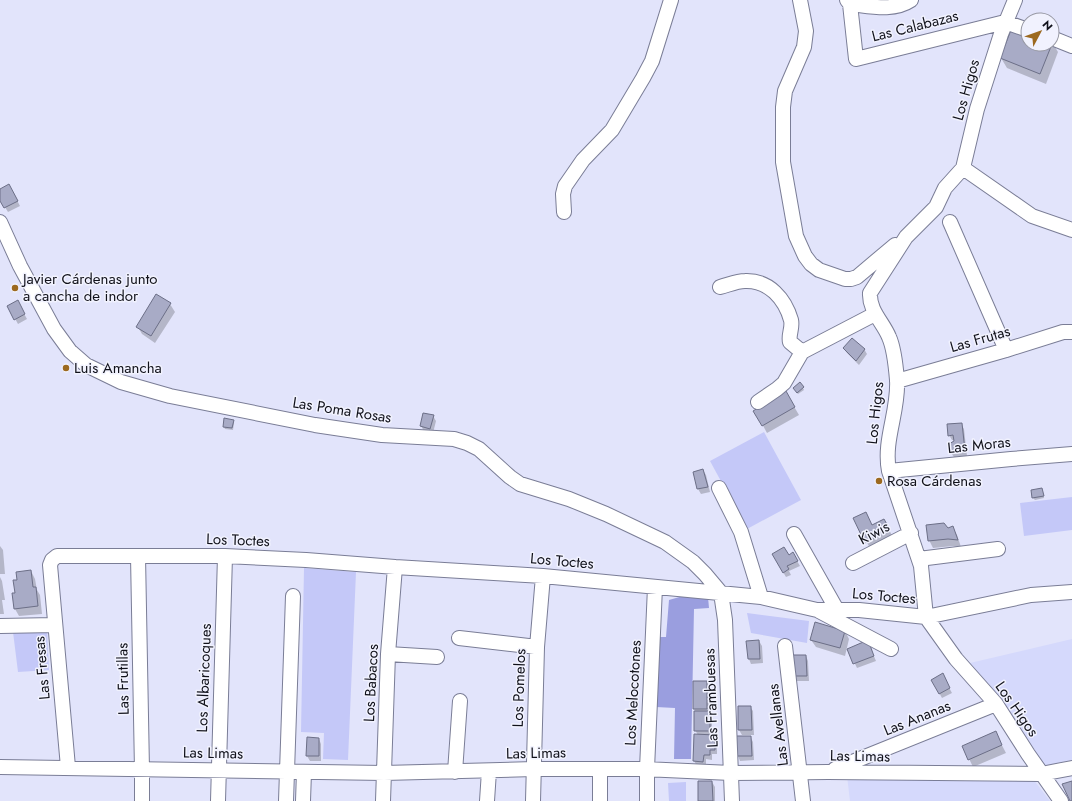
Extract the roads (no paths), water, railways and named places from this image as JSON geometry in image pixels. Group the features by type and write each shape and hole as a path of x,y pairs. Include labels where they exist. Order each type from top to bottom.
{"street":[{"path":"564,212 563,194 565,186 583,160 612,130 643,78 652,60 671,0"},
{"path":"800,0 806,32 804,47 785,91 783,108 783,162 796,236 805,256 811,264 819,270 844,279 857,277 906,237"},
{"path":"848,2 886,8 898,6 911,0"},
{"name":"Los Higos","path":"1015,0 1005,22 977,109 963,168 945,188 936,207 906,237 870,293 870,300 875,314 890,339 897,380 887,460 889,471 921,566 926,617 956,659 996,704 1061,801"},
{"name":"Las Calabazas","path":"848,2 856,59 1005,22"},
{"path":"1005,22 1020,27"},
{"path":"1060,41 1072,46"},
{"path":"963,168 1032,216 1072,230"},
{"name":"Las Poma Rosas","path":"0,222 20,266 54,329 70,351 86,366 121,382 170,396 315,425 382,435 454,439 467,442 479,449 520,484 569,499 606,514 665,542 693,562 721,593"},
{"path":"950,222 1006,350"},
{"path":"720,288 744,281 756,282 770,288 779,295 792,322 790,342 802,352"},
{"path":"758,402 784,383 802,352 875,314"},
{"name":"Las Frutas","path":"897,380 1006,350 1063,332 1072,332"},
{"name":"Las Moras","path":"889,471 1072,454"},
{"path":"719,488 742,532 762,597"},
{"name":"Kiwis","path":"854,563 911,533"},
{"path":"794,534 837,610"},
{"path":"919,559 998,549"},
{"name":"Los Toctes","path":"50,565 52,560 57,556 225,556 306,560 543,576 762,597 817,610 859,610 926,617 1031,595 1072,592"},
{"name":"Las Frutillas","path":"138,556 142,801"},
{"name":"Los Albaricoques","path":"218,801 225,556"},
{"name":"Las Fresas","path":"50,565 68,767"},
{"name":"Los Babacos","path":"383,801 388,654 395,567"},
{"name":"Los Pomelos","path":"533,801 537,647 543,576"},
{"name":"Los Melocotones","path":"647,801 646,769 655,587"},
{"name":"Las Frambuesas","path":"721,593 725,620 732,801"},
{"path":"286,801 293,596"},
{"path":"817,610 891,649"},
{"path":"0,626 55,624"},
{"path":"459,638 537,647"},
{"name":"Las Avellanas","path":"785,646 801,772 803,801"},
{"path":"388,654 437,657"},
{"path":"455,772 460,701"},
{"name":"Las Ananas","path":"828,772 996,704"},
{"name":"Las Limas","path":"0,767 384,773 534,769 646,769 731,773 828,772 1042,774 1072,768"},
{"path":"600,769 600,801"},
{"path":"487,801 489,771"},
{"path":"303,801 304,772"}],"place":[{"name":"Javier Cárdenas junto a cancha de indor","path":"15,288"},
{"name":"Luis Amancha","path":"66,368"},
{"name":"Rosa Cárdenas","path":"879,481"}]}
